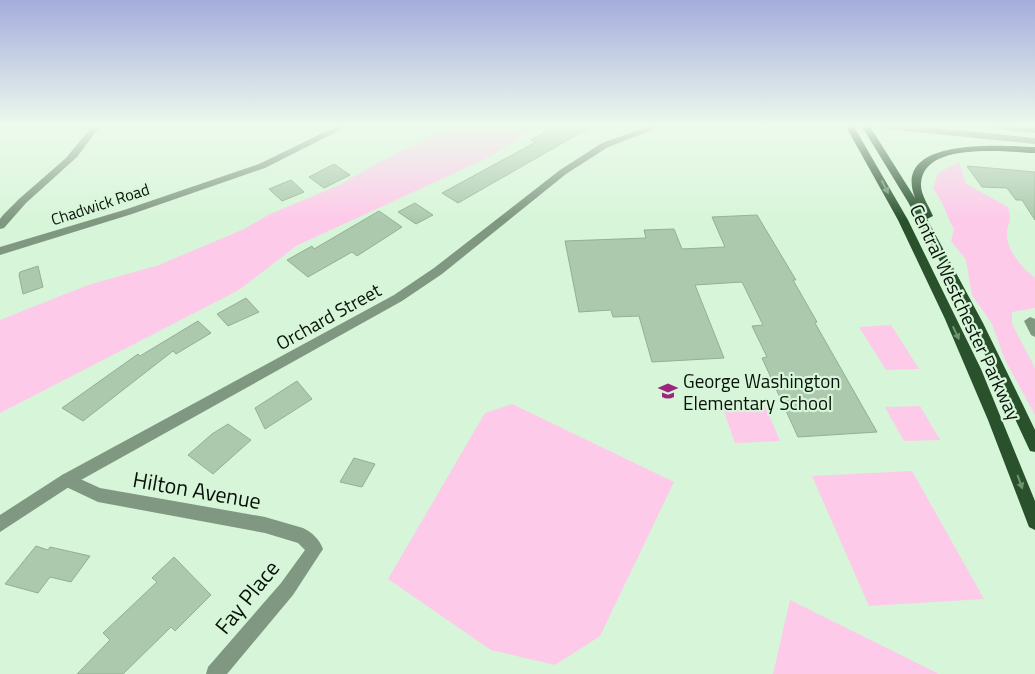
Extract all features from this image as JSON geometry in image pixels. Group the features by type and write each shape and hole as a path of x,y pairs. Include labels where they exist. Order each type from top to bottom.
{"main road":[{"name":"Central Westchester Parkway","path":"868,156 881,179 933,284 1001,428 1035,522"},
{"name":"Central Westchester Parkway","path":"885,156 918,210 1003,375 1035,446"},
{"path":"934,156 929,158 920,166 916,184 945,263"}],"street":[{"path":"0,226 25,198 72,156"},
{"name":"Chadwick Road","path":"0,251 128,212 262,166 281,156"},
{"name":"Orchard Street","path":"0,524 67,480 398,298 438,271 563,172 588,156"},
{"name":"Hilton Avenue","path":"67,480 98,495 265,524 303,536 314,549"},
{"name":"Fay Place","path":"215,674 287,590 314,549"}],"shaded area":[{"path":"390,156 490,156 296,246 239,290 0,413 0,320 88,285 159,265 244,229 268,215 337,186"},
{"path":"959,161 966,184 1008,207 1010,220 1007,234 1010,247 1021,265 1035,278 1035,308 1012,312 1012,324 1035,368 1035,415 1005,360 992,324 972,295 966,260 951,241 954,229 933,188 938,174"},
{"path":"891,325 919,369 886,370 859,327"},
{"path":"763,401 780,441 735,443 721,403"},
{"path":"512,404 674,482 600,636 555,665 491,650 388,579 485,413"},
{"path":"920,406 940,440 904,441 885,407"},
{"path":"912,471 984,599 869,606 812,476"},
{"path":"790,600 939,674 773,674"}],"building":[{"path":"509,156 539,156 458,203 442,193"},
{"path":"334,164 350,175 324,188 309,177"},
{"path":"967,166 1035,172 1035,220 1022,200 1016,200 1007,188 982,187"},
{"path":"291,180 304,192 282,201 269,189"},
{"path":"415,203 433,215 416,224 398,212"},
{"path":"379,211 402,227 357,256 352,252 308,277 287,260 312,246 314,249"},
{"path":"757,215 796,280 793,280 817,322 815,323 877,432 798,437 762,358 767,357 752,326 763,325 742,282 695,285 724,358 652,362 639,316 613,317 611,310 579,312 565,241 646,238 644,230 674,229 682,249 725,247 712,217"},
{"path":"38,266 43,287 23,294 20,272"},
{"path":"246,298 259,312 228,326 217,314"},
{"path":"198,321 211,333 176,354 173,351 83,421 62,408 138,354 140,356"},
{"path":"297,381 312,399 265,429 255,408"},
{"path":"228,424 251,440 213,474 188,455 212,434"},
{"path":"354,458 375,464 362,487 340,482"},
{"path":"36,546 48,550 50,547 90,556 71,582 50,577 38,593 5,584"},
{"path":"174,557 211,595 175,631 171,627 123,674 77,674 110,640 103,633 157,582 152,578"}],"place":[{"name":"George Washington Elementary School","path":"668,391"}]}
